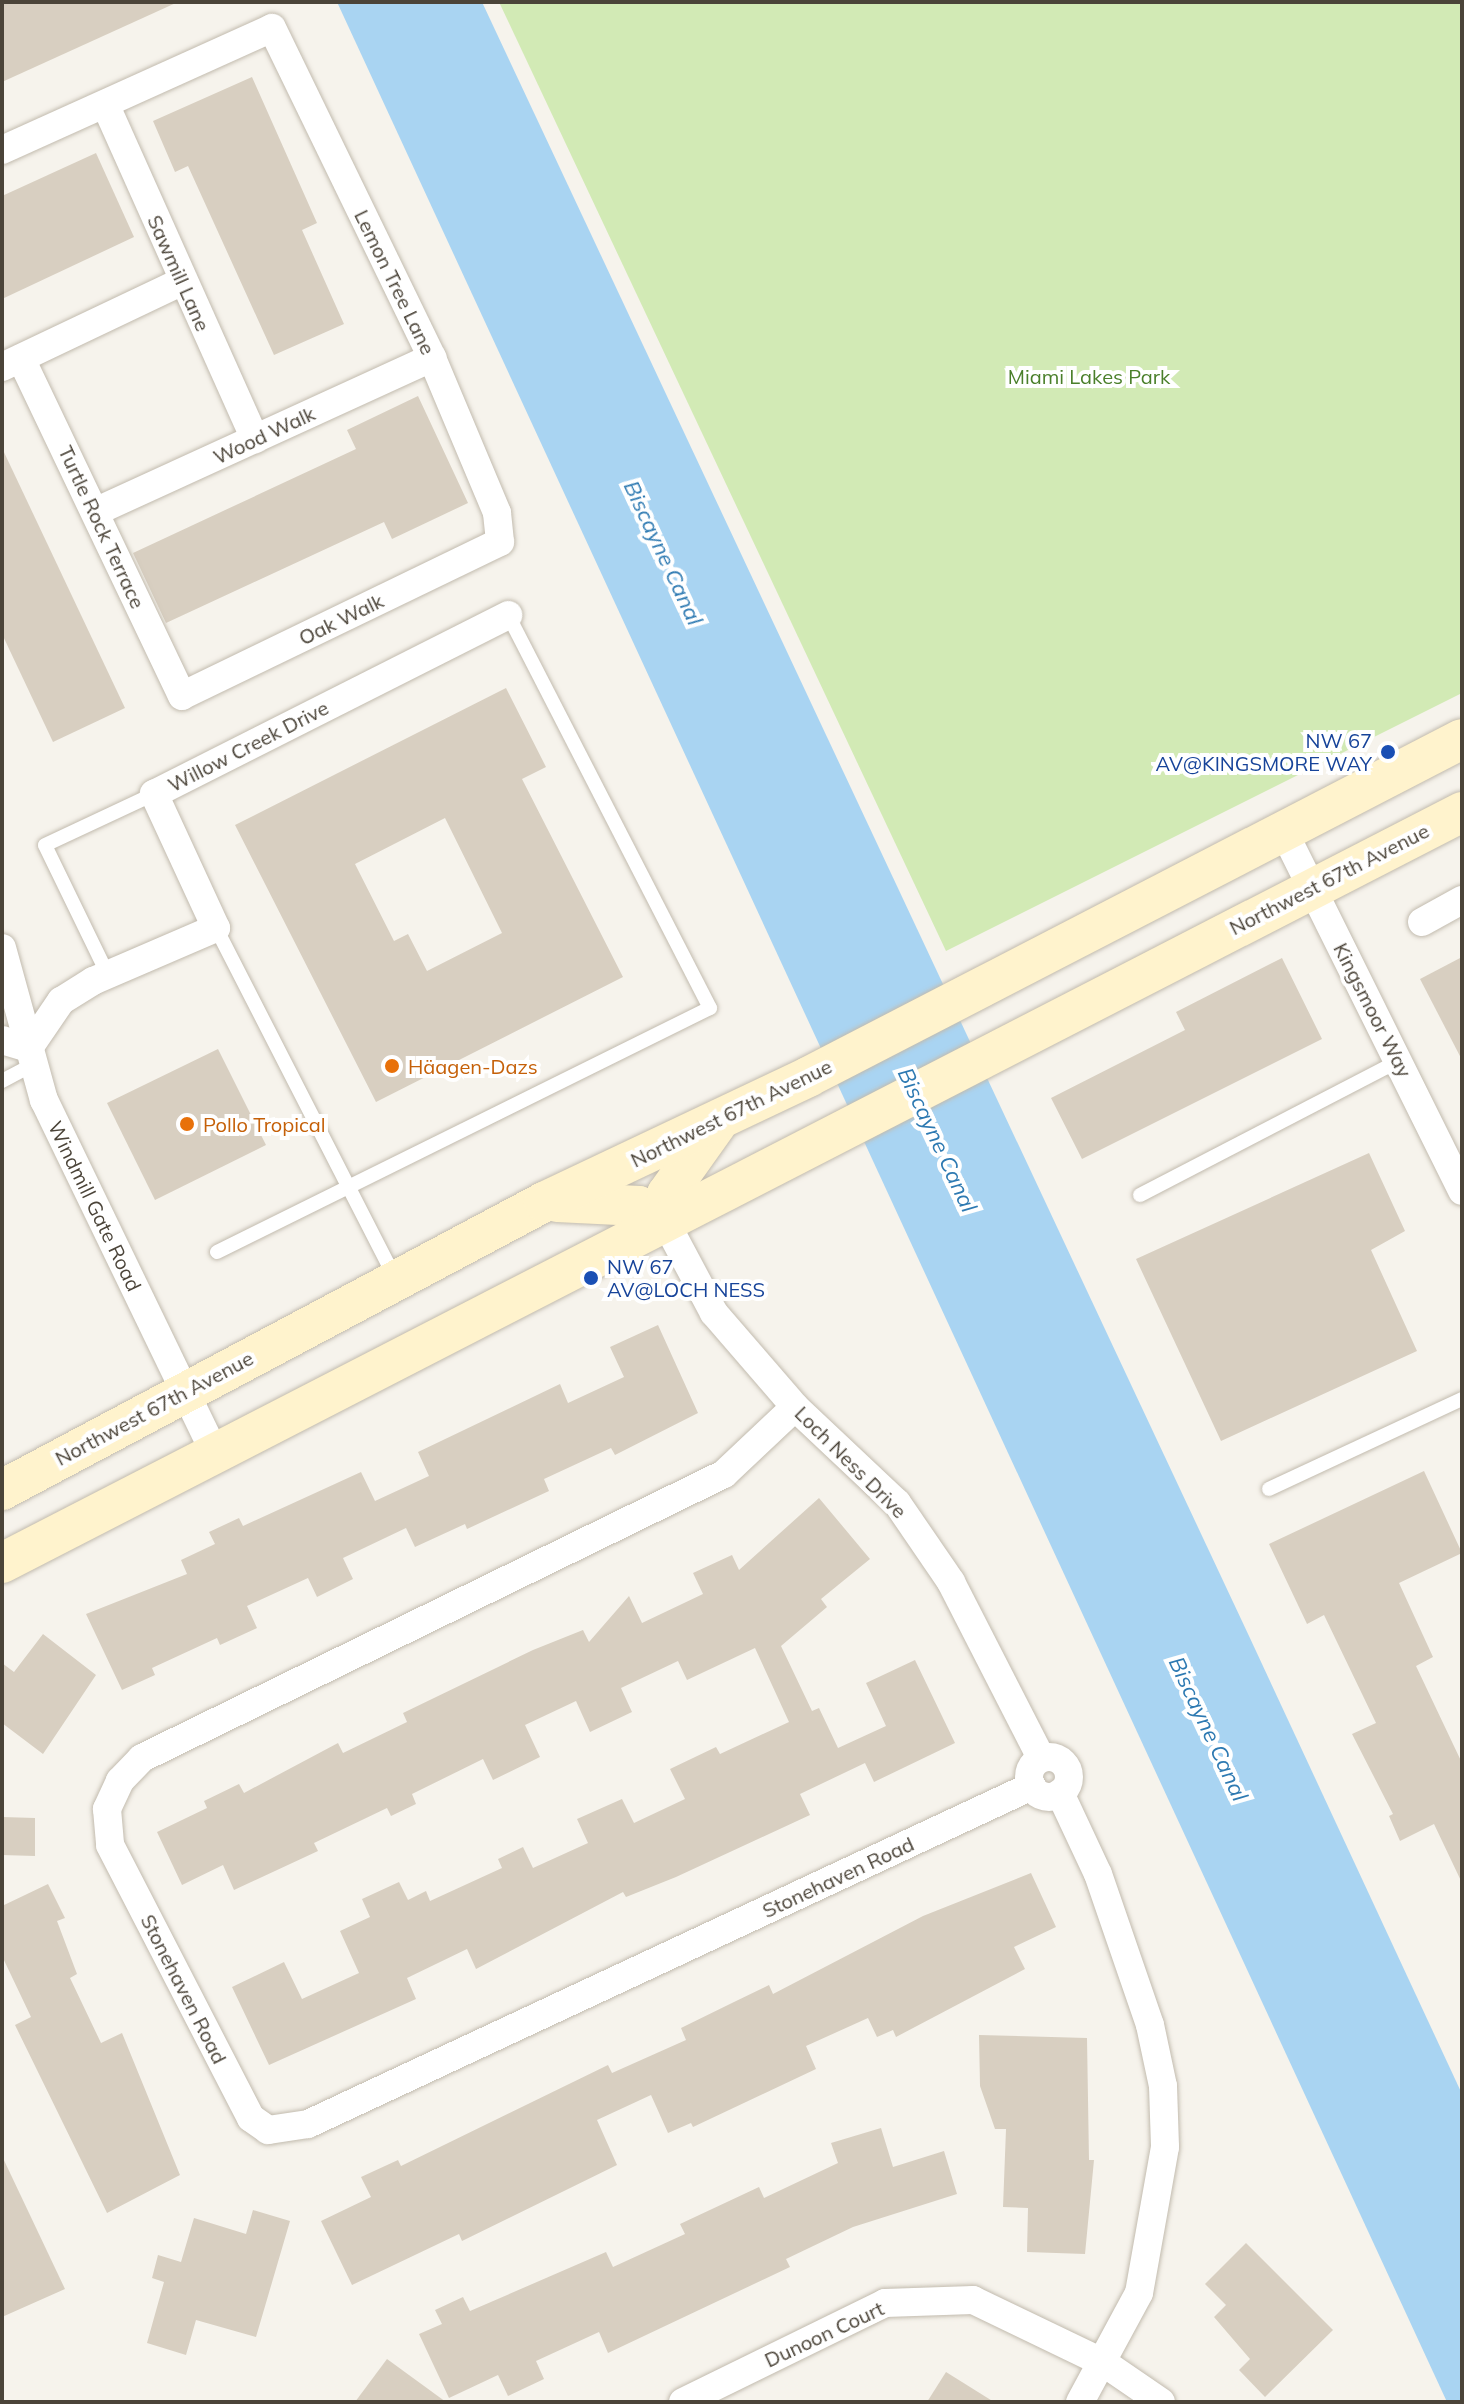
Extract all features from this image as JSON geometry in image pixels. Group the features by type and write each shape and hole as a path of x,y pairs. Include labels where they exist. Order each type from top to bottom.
{"main road":[{"name":"Northwest 67th Avenue","path":"2,1490 544,1202 808,1077 1462,739"},
{"name":"Northwest 67th Avenue","path":"2,1563 1120,985 1462,812"},
{"path":"544,1202 586,1200 639,1206 665,1221 667,1194 723,1117"}],"street":[{"name":"Lemon Tree Lane","path":"106,106 272,28 432,358 497,513 500,542"},
{"path":"2,150 106,106"},
{"name":"Sawmill Lane","path":"106,106 255,439"},
{"path":"12,362 183,281"},
{"name":"Wood Walk","path":"95,512 432,358"},
{"name":"Turtle Rock Terrace","path":"12,362 95,512 182,696"},
{"name":"Oak Walk","path":"182,696 500,542"},
{"name":"Willow Creek Drive","path":"216,928 154,794 508,615"},
{"name":"Kingsmoor Way","path":"1283,830 1462,1191"},
{"path":"1422,922 1462,900"},
{"path":"2,1040 31,1056 61,1001 108,975 216,928"},
{"name":"Windmill Gate Road","path":"2,948 44,1100 215,1454"},
{"name":"Loch Ness Drive","path":"665,1221 714,1313 795,1407 897,1503 951,1582 1041,1758"},
{"name":"Stonehaven Road","path":"795,1407 724,1474 142,1758 120,1781 107,1809 110,1845 251,2118 268,2130 308,2124 1032,1786"},
{"path":"1041,1758 1065,1765 1067,1783 1060,1793 1047,1797 1032,1786 1029,1774 1041,1758"},
{"path":"1060,1793 1132,1965 1163,2086 1165,2147 1157,2210 1139,2293 1104,2363 1080,2402"},
{"name":"Dunoon Court","path":"683,2402 885,2303 973,2300 1104,2363 1161,2402"}],"lane":[{"path":"217,1252 710,1008 508,615"},
{"path":"108,975 45,845 154,794"},
{"path":"216,928 396,1280"},
{"path":"2,1081 31,1056"},
{"path":"1140,1195 1399,1061"},
{"path":"1269,1489 1462,1399"}],"green space":[{"name":"Miami Lakes Park","path":"499,2 1462,2 1462,693 946,951"}],"water":[{"name":"Biscayne Canal","path":"337,2 482,2 1249,1636 1462,2094 1462,2402 1447,2402"}],"building":[{"path":"2,2 178,2 2,82"},
{"path":"252,77 317,223 302,230 344,324 274,355 188,166 175,172 153,121"},
{"path":"96,153 134,237 2,299 2,196"},
{"path":"418,396 468,503 392,539 384,522 166,623 133,553 356,449 347,430"},
{"path":"2,448 125,708 53,742 2,634"},
{"path":"506,688 546,767 522,779 623,977 376,1102 235,825","holes":["445,818 502,933 427,971 408,934 394,941 355,864"]},
{"path":"1462,957 1462,1060 1420,979"},
{"path":"1282,958 1322,1039 1082,1159 1051,1098 1185,1030 1176,1012"},
{"name":"Pollo Tropical","path":"218,1049 266,1145 155,1200 107,1103"},
{"path":"1369,1153 1405,1231 1371,1250 1417,1351 1221,1441 1136,1259"},
{"path":"658,1325 698,1413 615,1455 611,1448 544,1479 549,1491 467,1529 465,1524 415,1547 406,1528 343,1558 353,1579 317,1597 308,1578 247,1606 257,1628 220,1645 217,1638 152,1668 155,1675 122,1690 86,1614 187,1574 181,1560 215,1544 209,1532 239,1518 243,1526 361,1472 375,1501 429,1476 418,1452 560,1384 568,1403 624,1377 610,1347"},
{"path":"1424,1471 1462,1553 1399,1583 1433,1657 1416,1666 1462,1763 1462,1883 1434,1824 1400,1841 1389,1816 1393,1814 1352,1734 1376,1723 1324,1615 1307,1624 1269,1544"},
{"path":"819,1498 870,1559 821,1599 827,1607 781,1646 812,1711 819,1708 838,1748 886,1726 866,1683 915,1660 955,1743 874,1782 865,1763 800,1794 810,1815 676,1877 626,1897 623,1892 476,1969 467,1949 407,1978 416,1999 269,2065 232,1987 284,1962 302,1999 359,1973 340,1931 370,1917 362,1899 399,1882 408,1900 426,1891 430,1901 502,1868 498,1859 523,1847 533,1868 588,1843 577,1819 622,1799 634,1823 685,1799 670,1769 716,1747 720,1754 789,1722 755,1648 687,1680 678,1661 621,1688 632,1712 590,1732 576,1701 525,1725 540,1757 493,1780 483,1759 412,1794 416,1804 391,1816 387,1808 314,1843 318,1851 234,1890 223,1865 182,1885 157,1832 207,1808 204,1801 239,1784 244,1793 338,1743 343,1753 407,1722 403,1713 533,1650 583,1630 589,1642 629,1596 642,1623 703,1594 693,1573 732,1555 739,1570"},
{"path":"43,1634 96,1675 43,1754 2,1723 2,1663 14,1672"},
{"path":"2,1817 35,1818 35,1856 2,1855"},
{"path":"1031,1873 1056,1927 1014,1947 1025,1969 896,2037 893,2030 877,2037 868,2018 806,2046 816,2069 693,2127 691,2123 668,2133 651,2095 597,2120 617,2165 462,2241 459,2234 352,2285 321,2221 371,2197 361,2177 398,2160 401,2166 608,2065 612,2073 686,2040 681,2028 769,1985 773,1994 923,1916"},
{"path":"48,1884 65,1918 57,1921 77,1974 70,1978 101,2043 122,2033 180,2175 107,2213 15,2025 31,2017 2,1956 2,1906"},
{"path":"979,2035 1087,2038 1089,2160 1094,2160 1085,2254 1027,2252 1028,2208 1003,2207 1006,2129 995,2129 980,2086"},
{"path":"881,2128 893,2167 944,2151 957,2194 853,2227 786,2259 790,2267 608,2353 599,2332 536,2361 544,2379 508,2396 498,2375 449,2398 419,2334 442,2324 435,2310 463,2297 470,2311 606,2252 613,2267 685,2234 680,2224 759,2187 764,2198 838,2163 831,2143"},
{"path":"2,2156 65,2289 2,2317"},
{"path":"253,2210 290,2221 256,2337 196,2320 186,2355 147,2343 164,2282 152,2278 158,2255 181,2262 194,2218 246,2234"},
{"path":"1246,2243 1333,2330 1265,2397 1239,2370 1250,2359 1214,2317 1226,2305 1205,2284"},
{"path":"387,2359 446,2402 355,2402"},
{"path":"946,2372 994,2402 927,2402"}],"place":[{"name":"NW 67 AV@KINGSMORE WAY","path":"1388,752"},
{"name":"Häagen-Dazs","path":"392,1066"},
{"name":"Pollo Tropical","path":"187,1124"},
{"name":"NW 67 AV@LOCH NESS","path":"591,1278"}]}
